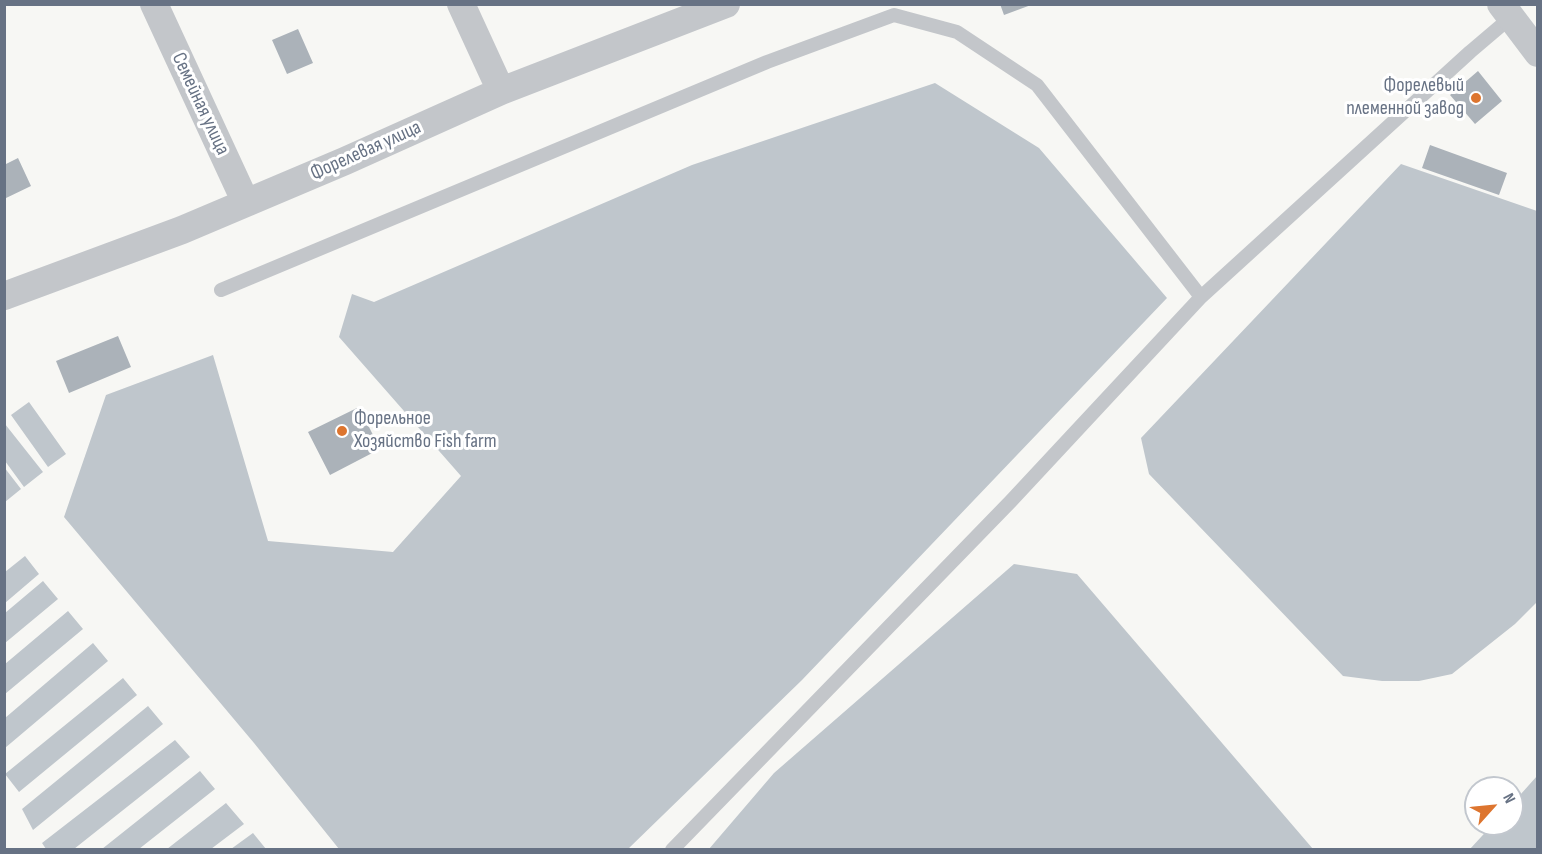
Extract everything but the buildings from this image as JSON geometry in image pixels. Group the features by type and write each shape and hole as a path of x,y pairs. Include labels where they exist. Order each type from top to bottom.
{"street":[{"name":"Семейная улица","path":"154,4 246,203"},
{"path":"461,4 501,91"},
{"name":"Форелевая улица","path":"4,296 182,230 501,91 726,4"},
{"path":"1506,11 1538,53"}],"lane":[{"path":"672,849 1011,501 1201,297 1470,52 1506,11"},
{"path":"221,290 767,62 894,15 957,32 1037,85 1201,297"}],"shaded area":[{"path":"935,83 1039,148 1167,298 802,680 628,849 339,849 254,743 64,517 106,395 213,355 268,541 393,552 461,476 339,337 352,294 374,302 692,165"},
{"path":"1401,164 1537,211 1538,601 1515,624 1452,674 1419,681 1382,681 1343,676 1149,474 1141,438"},
{"path":"29,402 66,454 48,467 11,415"},
{"path":"5,424 43,472 24,487 5,461"},
{"path":"4,467 21,489 5,502 4,502"},
{"path":"25,556 39,574 5,603 5,572"},
{"path":"1014,564 1077,574 1313,849 709,849 774,773"},
{"path":"43,581 58,599 5,643 5,613"},
{"path":"68,611 83,629 5,694 5,664"},
{"path":"93,643 108,661 5,748 5,718"},
{"path":"123,678 137,695 19,792 5,774"},
{"path":"148,706 163,724 33,830 22,809"},
{"path":"175,740 190,757 74,849 46,849 42,843"},
{"path":"200,771 215,789 139,849 102,849"},
{"path":"1537,776 1537,849 1470,849 1482,836 1524,836 1524,791"},
{"path":"226,803 244,824 211,849 167,849"},
{"path":"253,833 266,849 231,849"}],"place":[{"name":"Форелевый племенной завод","path":"1476,98"},
{"name":"Форельное Хозяйство Fish farm","path":"342,431"}]}
